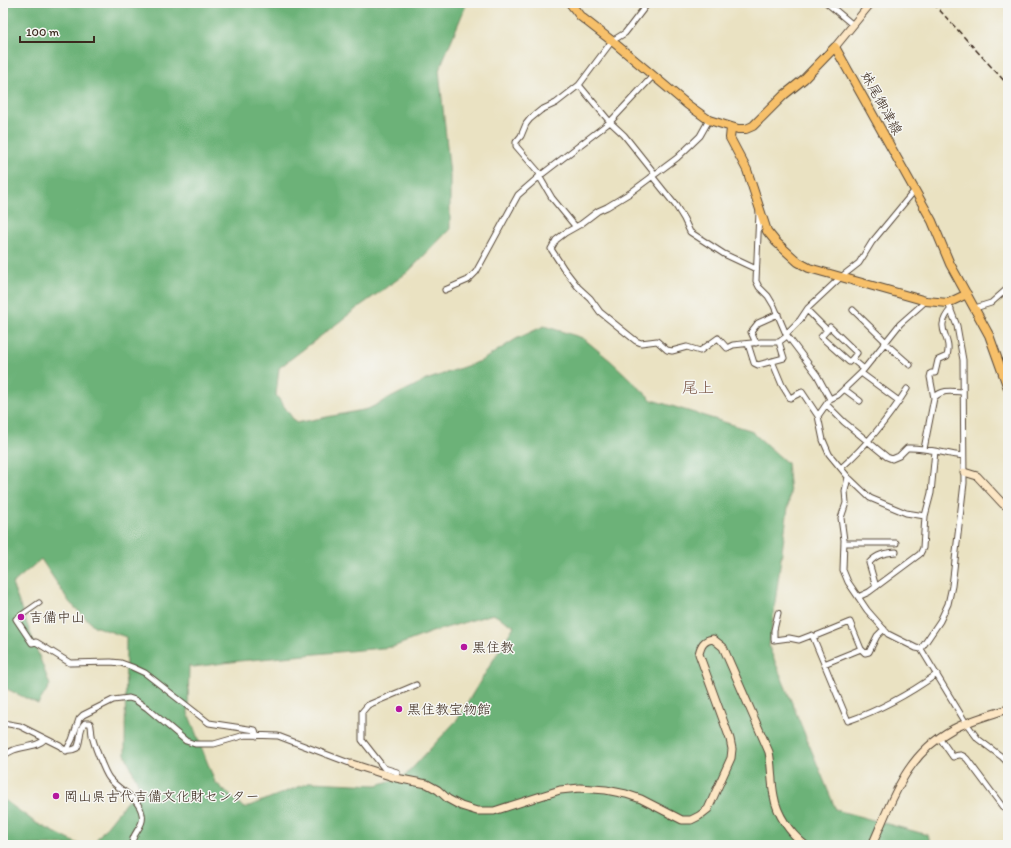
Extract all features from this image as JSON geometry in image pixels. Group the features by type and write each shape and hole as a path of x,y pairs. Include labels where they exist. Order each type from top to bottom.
{"main road":[{"path":"570,3 580,16 688,105 709,120 731,128 746,129 753,126 784,94 804,79 835,47"},
{"name":"妹尾御津線","path":"835,47 932,221 950,264 989,335 1008,388"},
{"path":"731,128 730,138 747,170 770,236 798,262 809,268 949,306 967,294"}],"street":[{"path":"575,226 571,224 552,198 540,176 516,146 516,142 521,136 526,124 537,113 556,103 579,85 612,41 625,33 648,3"},
{"path":"828,3 853,25"},
{"path":"835,47 871,3"},
{"path":"445,290 468,280 476,272 518,195 540,176 610,122 653,76"},
{"path":"579,85 610,122 624,135 676,206 690,232 724,254 756,269"},
{"path":"709,120 704,131 677,158 616,202 598,211 581,224 575,226 558,238 551,249 578,287 590,298 600,312 636,341 641,343 657,341 661,343 664,348 672,350 687,347 701,350 718,338 727,348 733,345 779,342 800,320 807,310 841,277 859,263 872,242 915,190"},
{"path":"760,210 756,281 774,306 786,335 817,375 830,399"},
{"path":"975,308 991,302 1008,288"},
{"path":"818,416 830,399 838,395 862,371 900,324 926,301"},
{"path":"921,649 940,621 948,604 952,586 964,472 963,360 961,340 949,306"},
{"path":"924,449 934,398 930,377 935,373 938,360 947,356 948,352 947,341 942,324 949,306"},
{"path":"807,310 827,330"},
{"path":"853,310 910,365"},
{"path":"756,343 751,332 758,323 778,314"},
{"path":"830,327 857,353 849,362 821,337 827,330 830,327"},
{"path":"748,344 755,365 784,358 779,342"},
{"path":"852,359 862,371 899,401"},
{"path":"772,362 782,385 790,398 802,392 818,416 823,440 829,454 848,477 870,498 906,513 925,516"},
{"path":"844,389 860,401"},
{"path":"841,468 860,451 890,415 907,389"},
{"path":"934,398 939,393 944,391 963,392"},
{"path":"827,405 844,422 887,457 892,459 907,448 916,447 963,456"},
{"path":"858,596 869,592 920,554 922,548 925,516 931,493 935,451"},
{"path":"964,472 977,476 1003,504 1008,507"},
{"path":"848,477 845,492 846,503 841,518 844,543 843,570 848,582 867,610 888,634 921,649 966,723 978,738 1002,756 1008,763"},
{"path":"844,543 896,543"},
{"path":"876,587 869,563 875,556 884,553 896,552"},
{"path":"39,604 16,618 32,643 36,642 70,663 111,662 121,663 132,667 145,673 209,723 255,730 257,736"},
{"path":"778,613 774,630 774,640 789,638 799,640 813,637 850,622 861,649 865,653 869,652 877,636 884,629"},
{"path":"813,637 848,722 867,715 911,692 937,674"},
{"path":"66,751 72,740 79,719 83,715 113,700 121,698 135,700 147,708 186,741 195,744 214,744 245,735 278,736 352,764 396,778 427,784 438,790 448,799 461,806 477,811 494,811 560,790 580,788 606,790 626,794 641,799 682,820 691,820 708,809 731,758 732,749 730,739 699,654 703,643 707,640 713,639 722,647 769,752 772,763 774,795 777,808 786,825 805,845"},
{"path":"824,664 861,649"},
{"path":"396,778 397,772 384,768 362,740 362,712 368,705 416,685"},
{"path":"872,845 893,796 906,772 924,750 939,737 966,723 1008,709"},
{"path":"3,723 20,726 60,746 62,750 66,751 77,748 80,742 82,726 84,723 90,723 92,726 92,736 108,777 135,801 141,809 142,821 140,829 133,838 132,845"},
{"path":"939,737 953,757 959,754 963,755 967,759 1002,806 1008,810"},
{"path":"3,757 8,751 41,744 45,739"}],"green space":[{"path":"3,3 467,3 439,70 450,175 450,229 408,272 360,306 279,368 276,395 296,423 368,409 426,380 481,361 516,339 544,326 583,338 612,362 652,400 750,430 787,463 790,493 769,647 836,810 928,835 931,845 92,845 139,786 125,754 126,637 94,626 70,603 41,559 12,584 50,685 38,704 3,687","holes":["493,614 514,626 456,721 405,776 377,785 311,782 244,808 215,782 188,713 189,665 194,667 239,661 393,647 432,632"]},
{"path":"3,799 36,823 80,845 3,845"}],"railway":[{"path":"933,3 1008,85"}],"place":[{"name":"吉備中山","path":"21,617"},
{"name":"黒住教","path":"464,647"},
{"name":"黒住教宝物館","path":"399,709"},
{"name":"岡山県古代吉備文化財センター","path":"56,796"}],"district":[{"name":"尾上","path":"698,387"}]}
